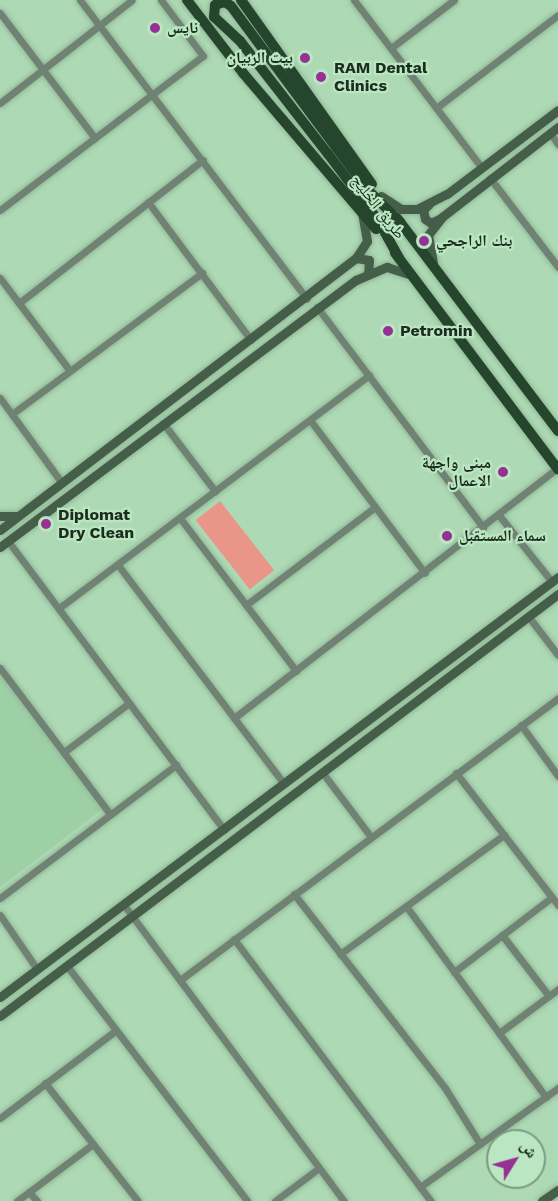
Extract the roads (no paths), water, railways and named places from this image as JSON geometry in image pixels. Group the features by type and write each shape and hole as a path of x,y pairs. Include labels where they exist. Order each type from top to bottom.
{"main road":[{"name":"طريق الخليج","path":"187,0 243,73 360,208 558,469"},
{"name":"طريق الخليج","path":"241,0 400,222 558,431"},
{"path":"399,258 378,220 328,154 240,41 214,17 215,4 225,2 231,6 366,188 400,222"}],"street":[{"path":"80,0 307,299"},
{"path":"0,103 41,67 132,0"},
{"path":"0,210 203,56 161,0"},
{"path":"246,0 249,11"},
{"path":"354,0 482,168"},
{"path":"390,48 454,0"},
{"path":"0,13 95,138"},
{"path":"436,108 558,15"},
{"path":"558,110 482,168 431,202 423,210 424,219 434,223 554,130 558,144"},
{"path":"19,303 203,160"},
{"path":"490,178 558,267"},
{"path":"381,196 406,210 431,202"},
{"path":"148,202 251,340"},
{"path":"0,530 307,299 356,258 365,246 367,235 360,208"},
{"path":"435,268 427,241 430,230 442,217"},
{"path":"356,258 364,256 369,260 368,273"},
{"path":"224,830 58,609 4,543 317,307 368,273 391,267 414,277"},
{"path":"12,414 202,273"},
{"path":"0,278 70,371"},
{"path":"317,307 483,527"},
{"path":"58,609 369,375"},
{"path":"0,398 62,483 63,491 28,525"},
{"path":"310,420 425,573"},
{"path":"164,423 214,490"},
{"path":"234,717 558,469"},
{"path":"246,605 375,507"},
{"path":"0,997 555,579 498,514"},
{"path":"0,516 19,515"},
{"path":"180,518 296,671"},
{"path":"118,564 284,784"},
{"path":"0,1017 558,594"},
{"path":"528,616 558,655"},
{"path":"0,668 110,814"},
{"path":"180,980 558,698"},
{"path":"64,752 129,703"},
{"path":"520,725 558,776"},
{"path":"0,898 176,765"},
{"path":"322,772 371,837"},
{"path":"456,773 558,905"},
{"path":"340,954 504,835"},
{"path":"294,894 445,1088 480,1144"},
{"path":"454,972 552,897"},
{"path":"124,905 344,1201"},
{"path":"406,906 546,1096"},
{"path":"0,915 37,969"},
{"path":"502,935 549,996"},
{"path":"234,939 431,1201"},
{"path":"67,966 247,1201"},
{"path":"499,1033 558,989"},
{"path":"0,1118 115,1030"},
{"path":"45,1083 138,1201"},
{"path":"420,1187 558,1088"},
{"path":"17,1201 93,1144"},
{"path":"275,1201 319,1168"},
{"path":"542,1201 558,1190"},
{"path":"29,1192 37,1201"}],"place":[{"name":"نايس","path":"155,28"},
{"name":"بيت الربيان","path":"305,58"},
{"name":"RAM Dental Clinics","path":"321,77"},
{"name":"بنك الراجحي","path":"424,241"},
{"name":"Petromin","path":"388,331"},
{"name":"مبنى واجهة الاعمال","path":"503,472"},
{"name":"Diplomat Dry Clean","path":"46,524"},
{"name":"سماء المستقبل","path":"447,536"}]}
